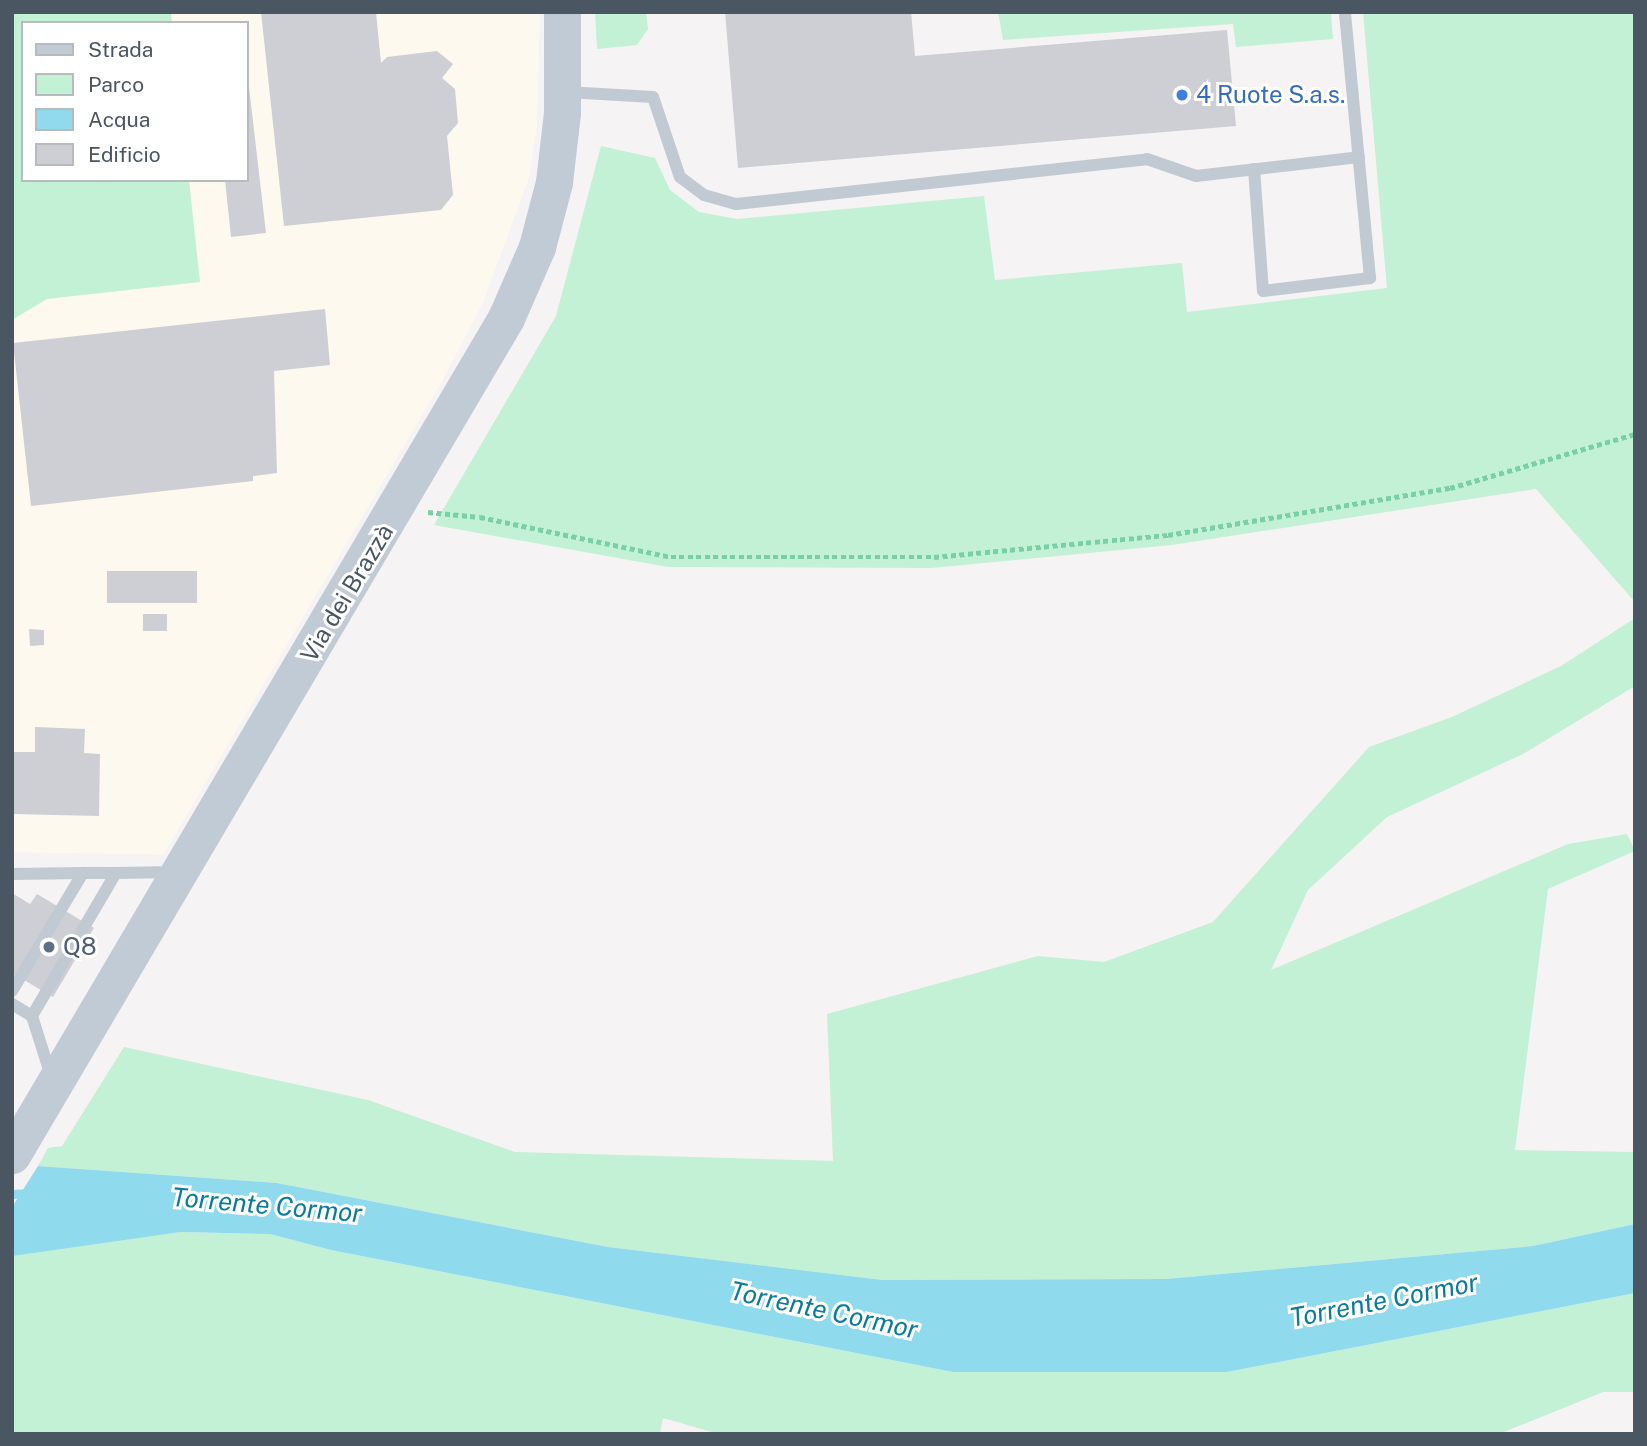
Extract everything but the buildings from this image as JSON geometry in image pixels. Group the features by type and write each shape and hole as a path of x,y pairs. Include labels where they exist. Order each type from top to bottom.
{"main road":[{"name":"Via dei Brazzà","path":"18,1145 396,511 506,318 537,247 554,182 562,92 562,12"}],"lane":[{"path":"1254,169 1263,291 1370,278 1345,12"},
{"path":"562,92 653,97 680,177 704,195 736,204 1147,159 1196,176 1359,157"},
{"path":"12,874 181,872"},
{"path":"12,991 83,873"},
{"path":"32,1016 116,873"},
{"path":"12,1004 32,1016 54,1085"}],"path":[{"path":"396,511 480,517 671,557 934,557 1168,535 1450,488 1635,434"}],"shaded area":[{"path":"12,12 540,12 537,125 529,178 482,305 441,383 163,855 12,852"}],"green space":[{"path":"12,12 171,12 172,21 21,21 21,182 189,182 200,282 47,299 12,320"},
{"path":"595,12 646,12 648,29 637,45 597,49"},
{"path":"998,12 1331,12 1333,39 1236,47 1233,24 1003,40"},
{"path":"1363,12 1635,12 1635,602 1536,489 1172,545 931,568 668,567 434,525 556,316 601,146 655,158 670,190 699,212 737,219 984,196 995,280 1182,263 1187,312 1387,288"},
{"path":"1635,618 1635,686 1523,754 1387,817 1308,890 1271,970 1568,844 1627,834 1635,851 1548,889 1515,1150 1635,1152 1635,1224 1533,1246 1166,1279 883,1280 608,1247 277,1183 38,1166 48,1148 62,1146 124,1047 368,1100 515,1152 833,1161 827,1014 1038,956 1104,962 1213,922 1369,747 1452,717 1561,666"},
{"path":"181,1232 270,1234 331,1250 953,1372 1227,1372 1635,1293 1635,1392 1603,1392 1499,1434 719,1434 663,1418 660,1434 12,1434 12,1255"}],"water":[{"path":"38,1166 277,1183 608,1247 883,1280 1166,1279 1533,1246 1635,1224 1635,1293 1227,1372 953,1372 331,1250 270,1234 181,1232 12,1256 12,1207"}],"waterway":[{"name":"Torrente Cormor","path":"12,1194 32,1193"}],"place":[{"name":"4 Ruote S.a.s.","path":"1182,95"},
{"name":"Q8","path":"49,947"}]}
